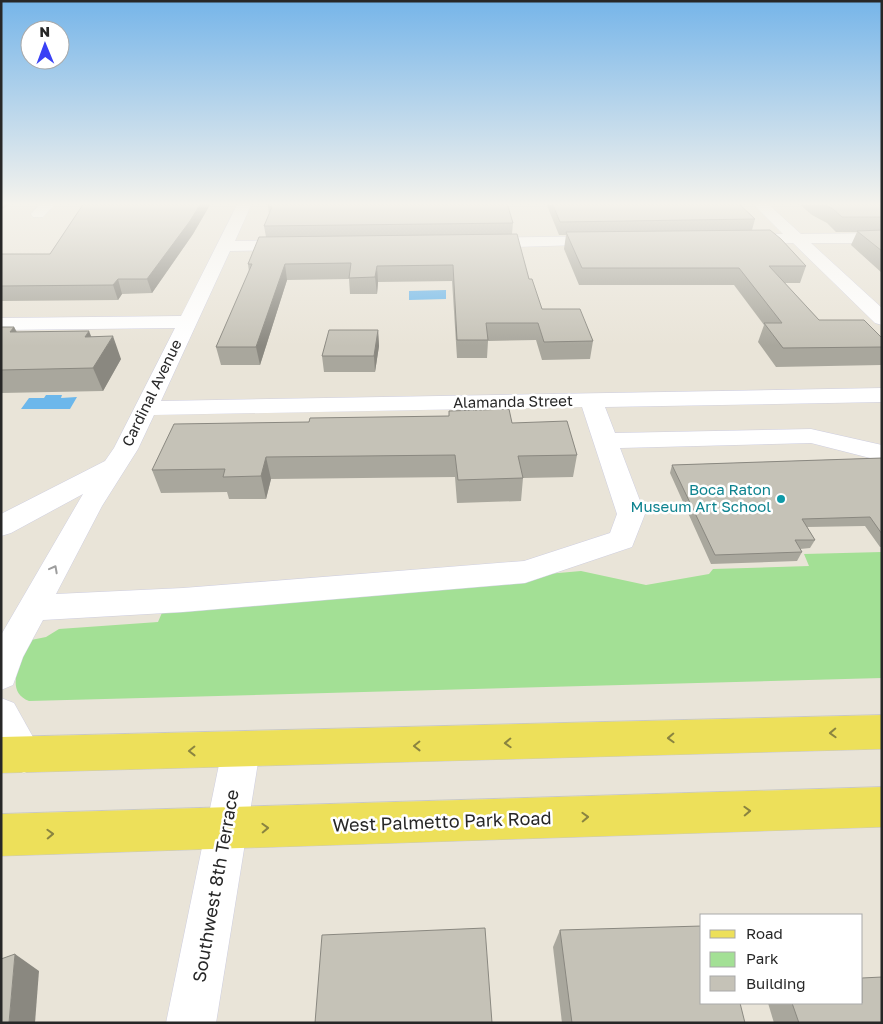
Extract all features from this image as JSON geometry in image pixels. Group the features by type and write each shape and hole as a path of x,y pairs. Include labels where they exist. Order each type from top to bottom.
{"main road":[{"path":"13,755 882,732"},
{"name":"West Palmetto Park Road","path":"1,835 882,807"}],"street":[{"name":"Cardinal Avenue","path":"1,675 7,656 89,506 126,449 144,408 222,251"},
{"path":"808,251 882,319"},
{"path":"1,324 186,322"},
{"name":"Alamanda Street","path":"144,408 882,395"},
{"path":"34,608 183,600 525,572 622,540 631,514 607,441 591,400"},
{"path":"607,441 812,436 882,453"},
{"path":"1,526 114,467"},
{"path":"1,714 13,755"},
{"name":"Southwest 8th Terrace","path":"191,1023 240,750"}],"green space":[{"path":"882,552 882,678 29,701 21,696 17,690 17,673 31,640 46,637 59,629 158,622 164,608 581,571 646,585 709,574 713,569 809,566 804,554"}],"water":[{"path":"446,290 446,299 409,300 409,291"},
{"path":"46,395 62,395 61,398 77,397 70,409 21,409 29,398 44,398"}],"building":[{"path":"52,251 168,251 147,279 118,279 113,285 1,286 1,254 50,254"},
{"path":"253,251 521,251 529,279 532,279 542,309 580,309 593,341 544,342 538,323 486,323 488,340 457,340 453,265 377,266 375,277 349,278 351,263 285,264 256,347 216,347 252,264 248,264"},
{"path":"574,251 792,251 806,266 769,266 819,320 864,320 882,338 882,347 783,348 764,323 782,323 739,268 582,268"},
{"path":"1,327 14,327 10,332 89,331 85,337 113,336 93,368 1,370"},
{"path":"329,330 378,330 374,356 322,356"},
{"path":"509,409 512,423 567,421 577,455 518,456 523,478 458,480 455,455 266,457 261,476 223,477 225,469 152,470 174,424 309,422 310,418 449,416 449,411"},
{"name":"Boca Raton Museum Art School","path":"882,458 882,534 870,517 802,519 815,540 795,540 802,552 715,555 672,465"},
{"path":"700,926 700,1004 740,1004 745,1023 572,1023 560,930"},
{"path":"485,928 492,1023 315,1023 322,935"},
{"path":"15,954 9,1023 1,1023 1,959"},
{"path":"882,977 882,1023 799,1023 792,1004 863,1004 863,978"}],"place":[{"name":"Boca Raton Museum Art School","path":"781,499"}]}
